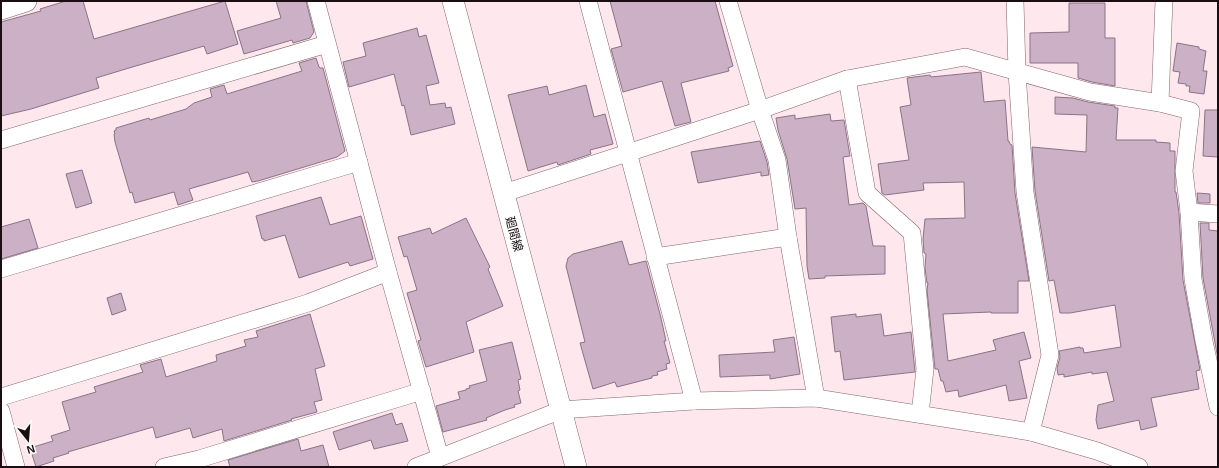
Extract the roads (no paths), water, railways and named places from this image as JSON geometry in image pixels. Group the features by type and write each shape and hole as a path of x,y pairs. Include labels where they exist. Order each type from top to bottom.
{"street":[{"path":"1,8 26,1"},
{"path":"316,1 388,272 440,457"},
{"name":"廻間線","path":"453,1 576,467"},
{"path":"588,1 694,401"},
{"path":"728,1 760,110 777,160 788,238 816,398"},
{"path":"1015,1 1017,72 1025,192 1050,355 1031,432"},
{"path":"1160,103 1164,1"},
{"path":"1,140 327,44"},
{"path":"504,193 760,110 847,79 964,57 1090,92 1160,103 1191,110 1184,171 1189,212 1193,279 1211,340 1218,407"},
{"path":"847,79 867,193 912,233 925,369 920,414"},
{"path":"1,269 359,162"},
{"path":"1189,212 1218,214"},
{"path":"655,257 788,238"},
{"path":"1,397 308,303 388,272"},
{"path":"164,467 199,459 422,391"},
{"path":"416,467 561,410 694,401 816,398 1031,432 1097,451 1139,467"},
{"path":"1,411 16,467"},
{"path":"1097,451 1103,467"}]}
